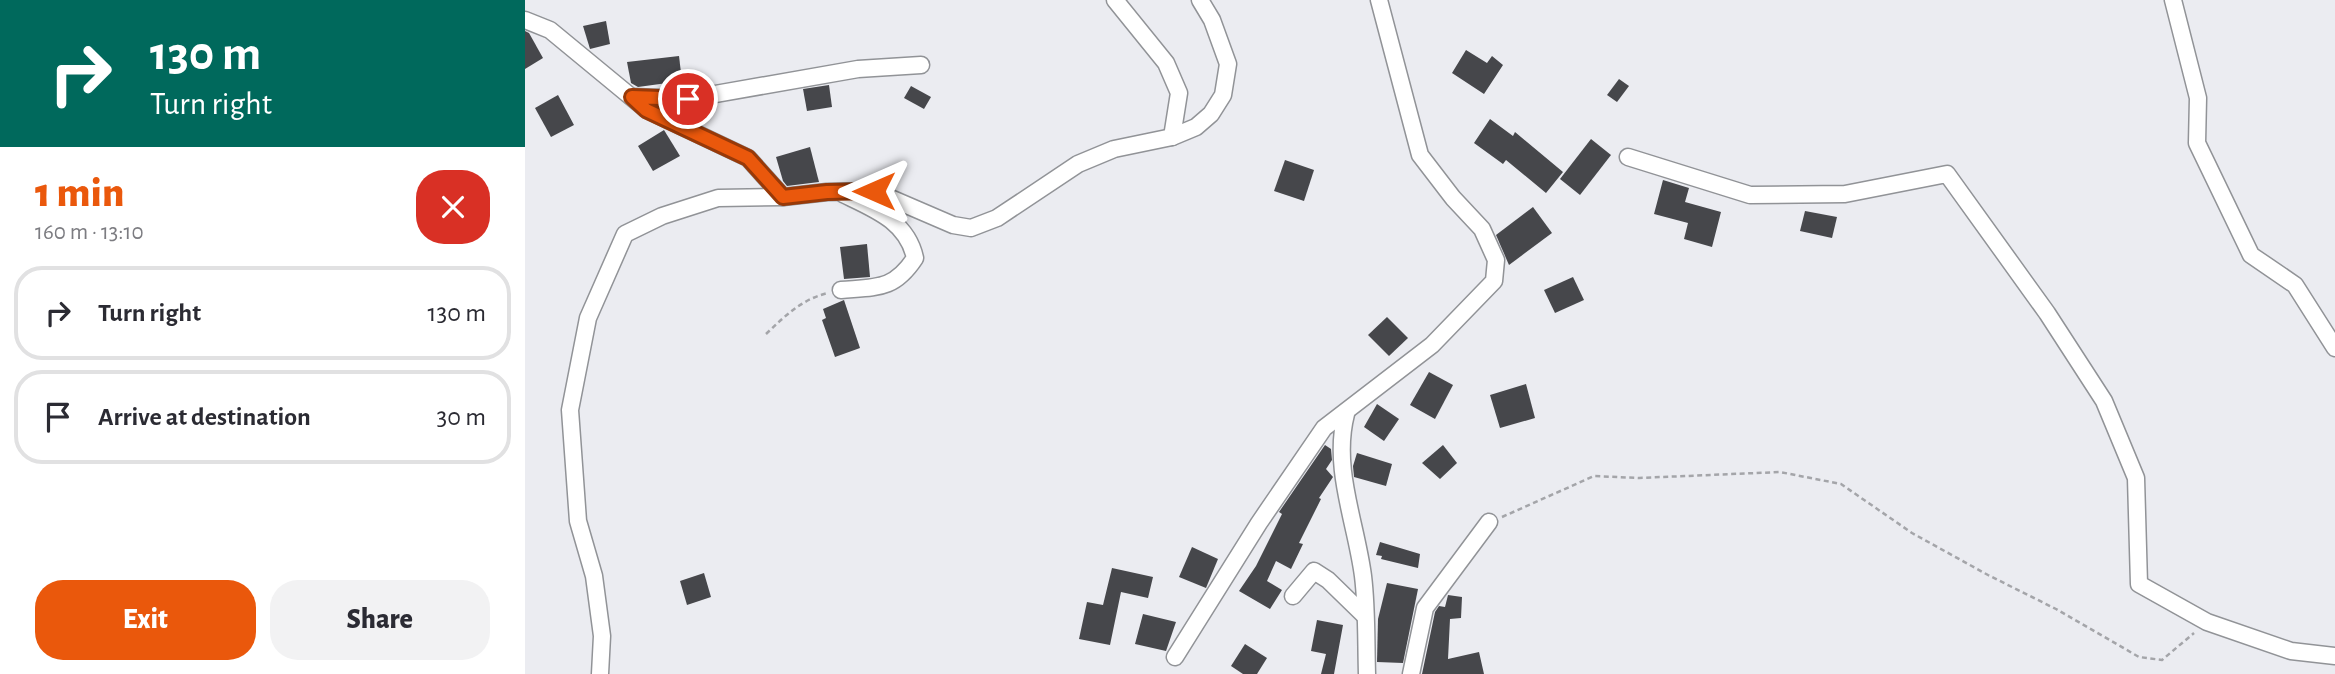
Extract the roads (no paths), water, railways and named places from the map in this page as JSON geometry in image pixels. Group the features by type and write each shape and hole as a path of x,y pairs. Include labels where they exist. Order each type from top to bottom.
{"street":[{"path":"1115,0 1166,63 1179,93 1172,137"},
{"path":"600,674 602,636 594,576 578,521 570,410 588,318 625,234 662,216 718,198 783,197 838,192 874,191 953,225 971,228 996,218 1077,164 1114,149 1172,137 1196,127 1211,114 1223,95 1229,64 1212,20 1200,0"},
{"path":"1175,657 1324,428 1346,414 1432,345 1474,305 1494,281 1496,260 1482,229 1453,198 1420,155 1379,0"},
{"path":"2173,0 2198,98 2197,143 2251,255 2295,285 2335,348"},
{"path":"525,20 550,30 646,110 748,158 783,197"},
{"path":"632,97 688,99 846,71 921,65"},
{"path":"1627,157 1750,195 1845,194 1947,174 2047,313 2104,401 2136,478 2139,584 2207,622 2291,651 2335,656"},
{"path":"838,192 896,223 912,243 915,258 905,273 886,287 841,290"},
{"path":"1346,414 1340,436 1342,468 1363,576 1367,674"},
{"path":"1411,674 1425,608 1489,522"},
{"path":"1293,596 1314,571 1328,580 1365,616"}]}
